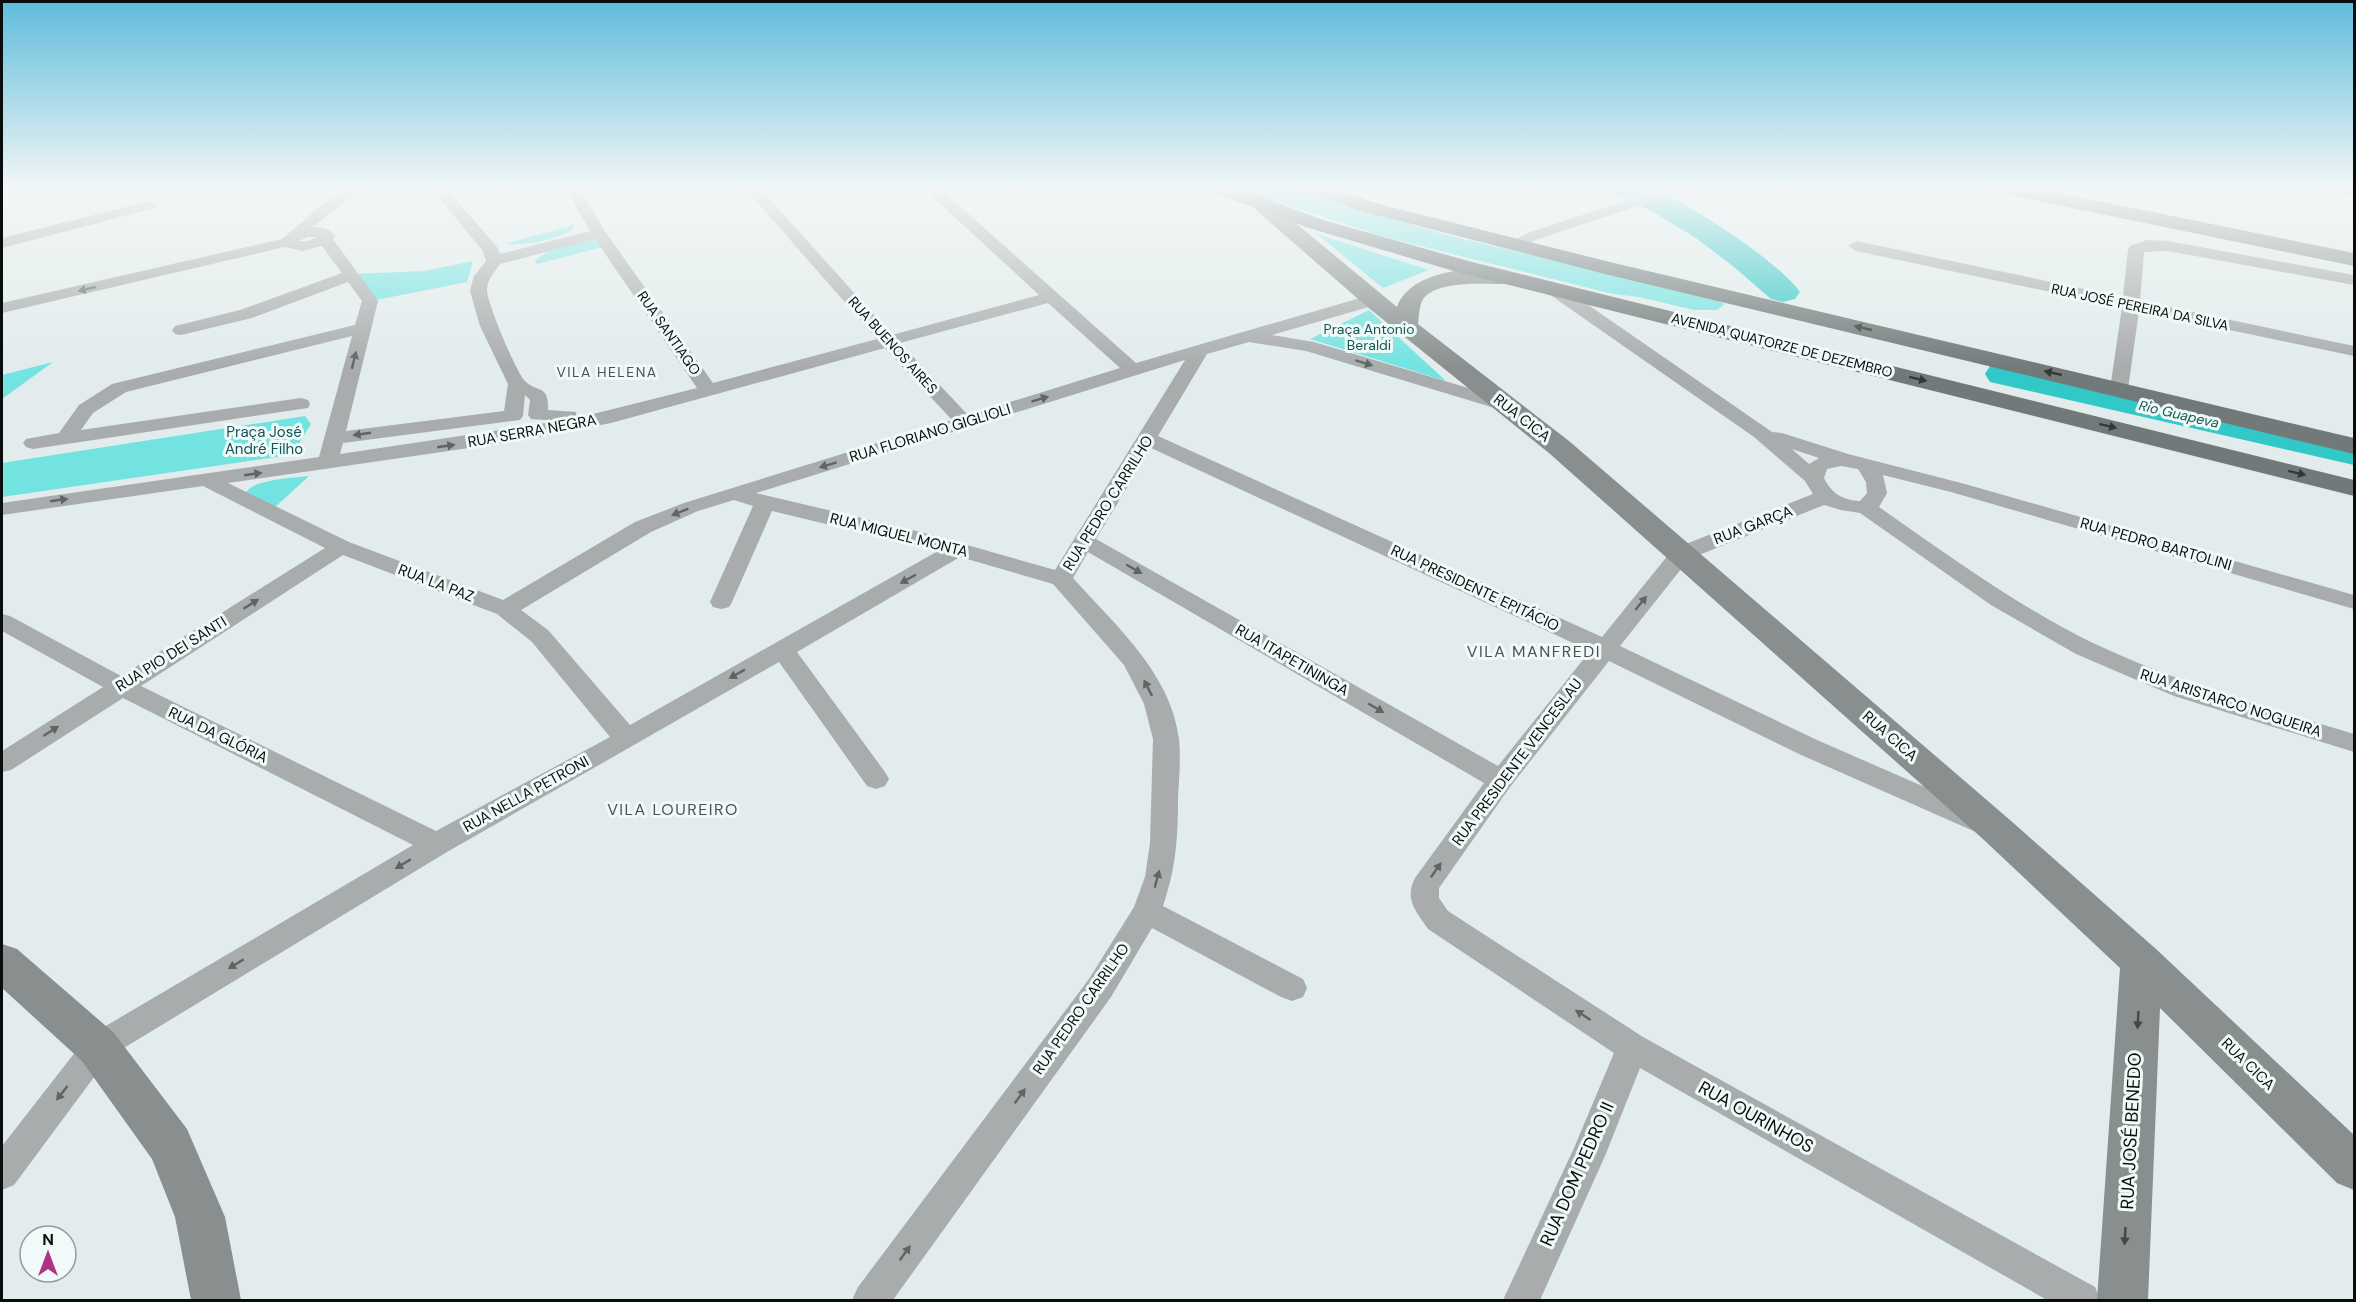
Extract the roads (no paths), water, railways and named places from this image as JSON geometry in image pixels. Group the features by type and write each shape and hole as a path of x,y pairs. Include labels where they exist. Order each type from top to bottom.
{"main road":[{"name":"AVENIDA QUATORZE DE DEZEMBRO","path":"1396,247 1502,277 2355,488"},
{"path":"1527,247 2355,446"},
{"path":"1669,317 1715,320 1735,317 1745,311 1744,300"}],"street":[{"path":"2,308 258,247"},
{"path":"327,464 336,438 370,301 349,276 332,247"},
{"path":"488,247 494,261"},
{"path":"513,416 517,384 489,326 477,291 482,276 494,261 547,247"},
{"name":"RUA SANTIAGO","path":"608,247 708,390"},
{"name":"RUA BUENOS AIRES","path":"804,247 964,422"},
{"path":"995,247 1133,370"},
{"name":"RUA CICA","path":"1311,247 1373,300 1559,447 1997,830 2141,962 2355,1167"},
{"name":"RUA JOSÉ PEREIRA DA SILVA","path":"1860,247 2355,351"},
{"path":"2119,389 2136,249 2142,247"},
{"path":"2172,247 2355,280"},
{"path":"2291,247 2351,259"},
{"path":"181,330 246,314 349,276"},
{"path":"1406,325 1410,300 1417,291 1456,277 1502,277"},
{"path":"1552,288 1761,433 1814,478 1825,497 1838,505 1865,507 1875,499 1879,485 1874,474 1866,466 1761,433"},
{"name":"RUA SERRA NEGRA","path":"2,509 327,464 524,434 610,417 1050,297"},
{"name":"RUA FLORIANO GIGLIOLI","path":"505,609 643,527 691,507 1291,322 1373,300"},
{"path":"1627,340 1623,323 1626,317 1643,314 1669,317"},
{"path":"1291,322 1292,333 1308,346"},
{"path":"66,438 86,409 119,388 362,328"},
{"path":"1246,336 1308,346 1505,405"},
{"name":"RUA PEDRO CARRILHO","path":"871,1300 1100,988 1147,911 1159,877 1164,843 1166,739 1157,705 1134,661 1061,579 1201,350"},
{"path":"517,384 537,394 539,400 538,415 524,434"},
{"path":"33,443 301,404"},
{"path":"336,438 478,418 538,415 610,417"},
{"name":"RUA PRESIDENTE EPITÁCIO","path":"1148,439 1604,648 1809,747 1997,830"},
{"path":"1814,478 1818,466 1827,461 1842,459"},
{"name":"RUA PEDRO BARTOLINI","path":"1866,466 1958,488 2355,602"},
{"name":"RUA LA PAZ","path":"207,480 341,547 505,609 540,636 627,739"},
{"name":"RUA PEDRO BARTOLINI","path":"1879,485 1958,488"},
{"name":"RUA MIGUEL MONTA","path":"736,494 958,549 1061,579"},
{"name":"RUA GARÇA","path":"1681,554 1825,497"},
{"path":"721,602 765,503"},
{"name":"RUA ARISTARCO NOGUEIRA","path":"1865,507 1983,588 2083,648 2139,674 2217,702 2355,743"},
{"name":"RUA ITAPETININGA","path":"1083,540 1501,780"},
{"name":"RUA PIO DEI SANTI","path":"2,763 341,547"},
{"name":"RUA NELLA PETRONI","path":"98,1047 436,844 627,739 958,549"},
{"name":"RUA PRESIDENTE VENCESLAU","path":"1438,920 1424,900 1425,886 1501,780 1681,554"},
{"name":"RUA DA GLÓRIA","path":"2,621 120,686 436,844"},
{"path":"782,649 876,779"},
{"path":"1147,911 1292,988"},
{"name":"RUA OURINHOS","path":"1438,920 1632,1047 2082,1300"},
{"path":"2,962 98,1047 170,1144 200,1217 216,1300"},
{"name":"RUA JOSÉ BENEDO","path":"2121,1300 2141,962"},
{"path":"2,1173 98,1047"},
{"name":"RUA DOM PEDRO II","path":"1521,1300 1588,1156 1632,1047"}],"waterway":[{"name":"Rio Guapeva","path":"1728,247 1783,292"},
{"name":"Rio Guapeva","path":"2003,374 2354,453"}],"district":[{"name":"VILA HELENA","path":"607,372"},
{"name":"VILA MANFREDI","path":"1534,651"},
{"name":"VILA LOUREIRO","path":"673,809"}],"park label":[{"name":"Praça Antonio Beraldi","path":"1369,338"},
{"name":"Praça José André Filho","path":"264,440"}]}
